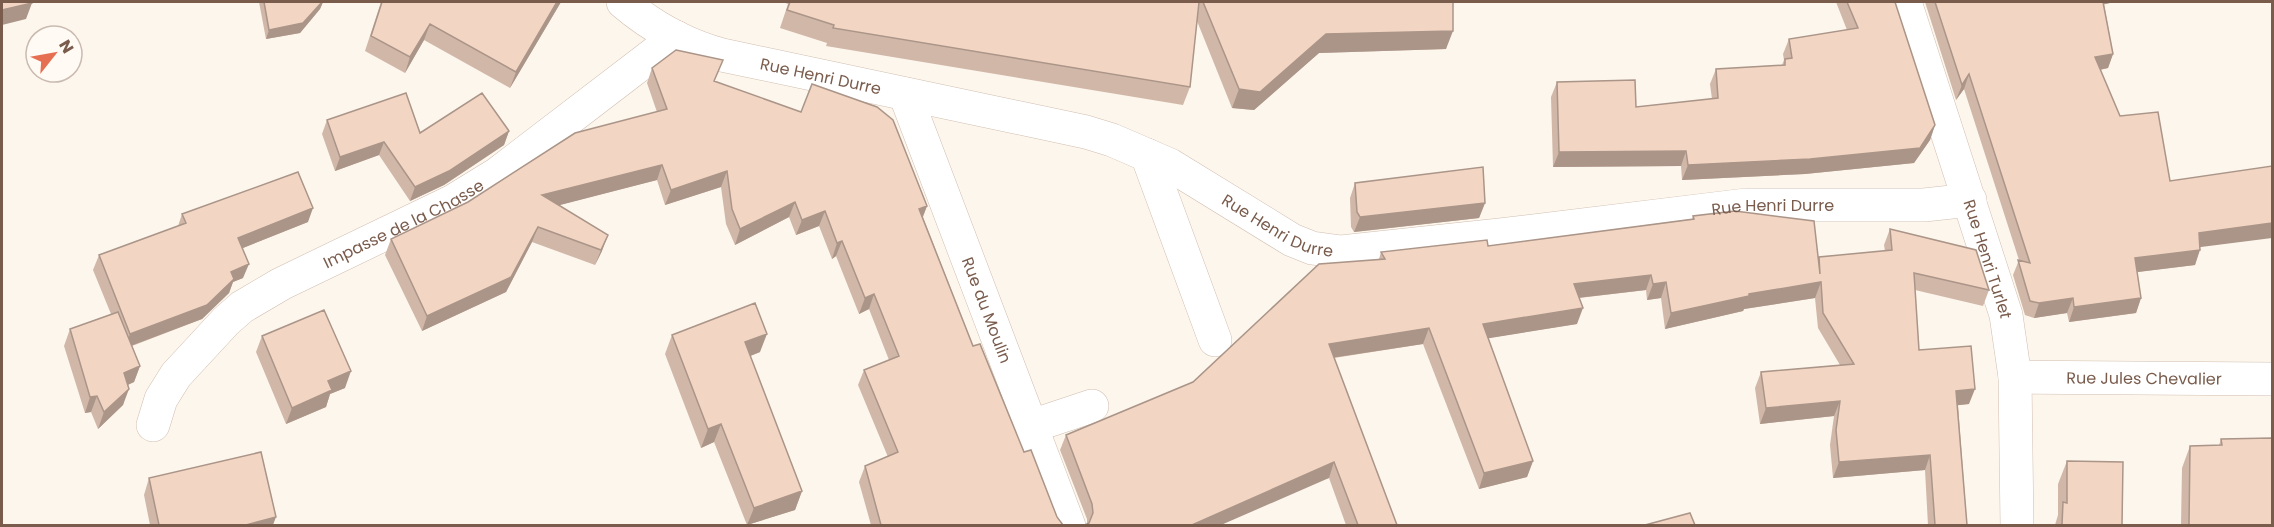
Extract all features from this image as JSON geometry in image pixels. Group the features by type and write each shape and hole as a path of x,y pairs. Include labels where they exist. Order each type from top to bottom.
{"street":[{"name":"Rue Henri Durre","path":"622,2 676,38 722,55 1075,129 1112,140 1184,173 1276,231 1312,248 1327,252 1500,235 1746,205 1924,205 1970,200"},
{"name":"Rue Henri Turlet","path":"1905,2 2006,315 2015,377 2017,525"},
{"name":"Impasse de la Chasse","path":"153,425 161,399 176,375 242,307 281,284 453,201 483,183 676,38"},
{"name":"Rue du Moulin","path":"905,94 1069,525"},
{"path":"1147,155 1215,340"},
{"name":"Rue Jules Chevalier","path":"2015,377 2272,379"},
{"path":"1032,426 1092,406"}],"building":[{"path":"2,2 32,2 32,3 2,10"},
{"path":"264,2 322,2 303,23 269,30"},
{"path":"382,2 557,2 516,72 430,24 410,57 371,36"},
{"path":"790,2 1199,2 1190,87 833,28 834,25 787,10"},
{"path":"1203,2 1453,2 1453,31 1326,34 1260,92 1239,89"},
{"path":"1847,2 1895,2 1935,125 1920,148 1810,159 1688,165 1686,151 1559,152 1557,82 1635,80 1636,107 1718,98 1716,69 1785,65 1785,59 1792,58 1789,39 1858,28"},
{"path":"1935,2 2103,2 2113,54 2095,57 2120,116 2158,112 2170,181 2272,166 2272,223 2199,233 2200,250 2135,258 2141,298 2074,307 2073,298 2039,303 2030,301 2018,260 2030,263 1969,74 1962,85"},
{"path":"676,50 723,60 714,81 801,112 812,84 877,107 893,120 927,206 919,209 973,346 980,344 1024,452 1031,450 1057,517 1063,525 881,525 865,466 898,452 864,370 899,356 874,294 865,298 842,241 837,243 825,211 802,220 795,202 740,229 732,209 727,171 671,190 662,165 542,195 608,235 601,250 538,227 511,277 427,316 391,239 468,202 575,133 667,109 652,68"},
{"path":"406,93 420,133 482,93 509,131 449,171 415,187 384,142 340,157 327,120"},
{"path":"1483,167 1485,203 1360,217 1357,212 1355,183"},
{"path":"298,172 313,208 238,238 249,264 231,272 234,279 207,305 130,334 99,255 186,223 182,214"},
{"path":"1735,211 1814,221 1820,274 1819,257 1892,250 1890,229 1976,250 1989,290 1914,273 1919,350 1971,346 1975,389 1956,391 1967,525 1935,525 1930,455 1839,462 1836,430 1840,401 1766,408 1761,372 1854,364 1823,313 1821,282 1749,294 1749,296 1671,313 1666,282 1653,284 1651,275 1574,284 1583,308 1483,324 1533,461 1484,473 1429,328 1329,344 1397,525 1358,525 1334,462 1192,525 1085,525 1089,523 1093,513 1092,504 1066,435 1193,382 1319,264 1385,259 1381,252 1487,240 1488,246 1694,219 1693,216"},
{"path":"755,303 767,334 745,342 802,491 754,508 721,424 708,429 672,335"},
{"path":"324,310 351,371 328,381 332,390 292,408 262,336"},
{"path":"118,312 140,366 124,373 129,389 104,412 97,396 90,397 70,329"},
{"path":"2272,438 2272,525 2189,525 2190,446 2222,445 2221,439"},
{"path":"261,452 276,517 246,525 159,525 149,478"},
{"path":"2067,461 2123,462 2122,525 2062,525 2063,502 2067,503"},
{"path":"1690,513 1695,525 1645,525"}]}
